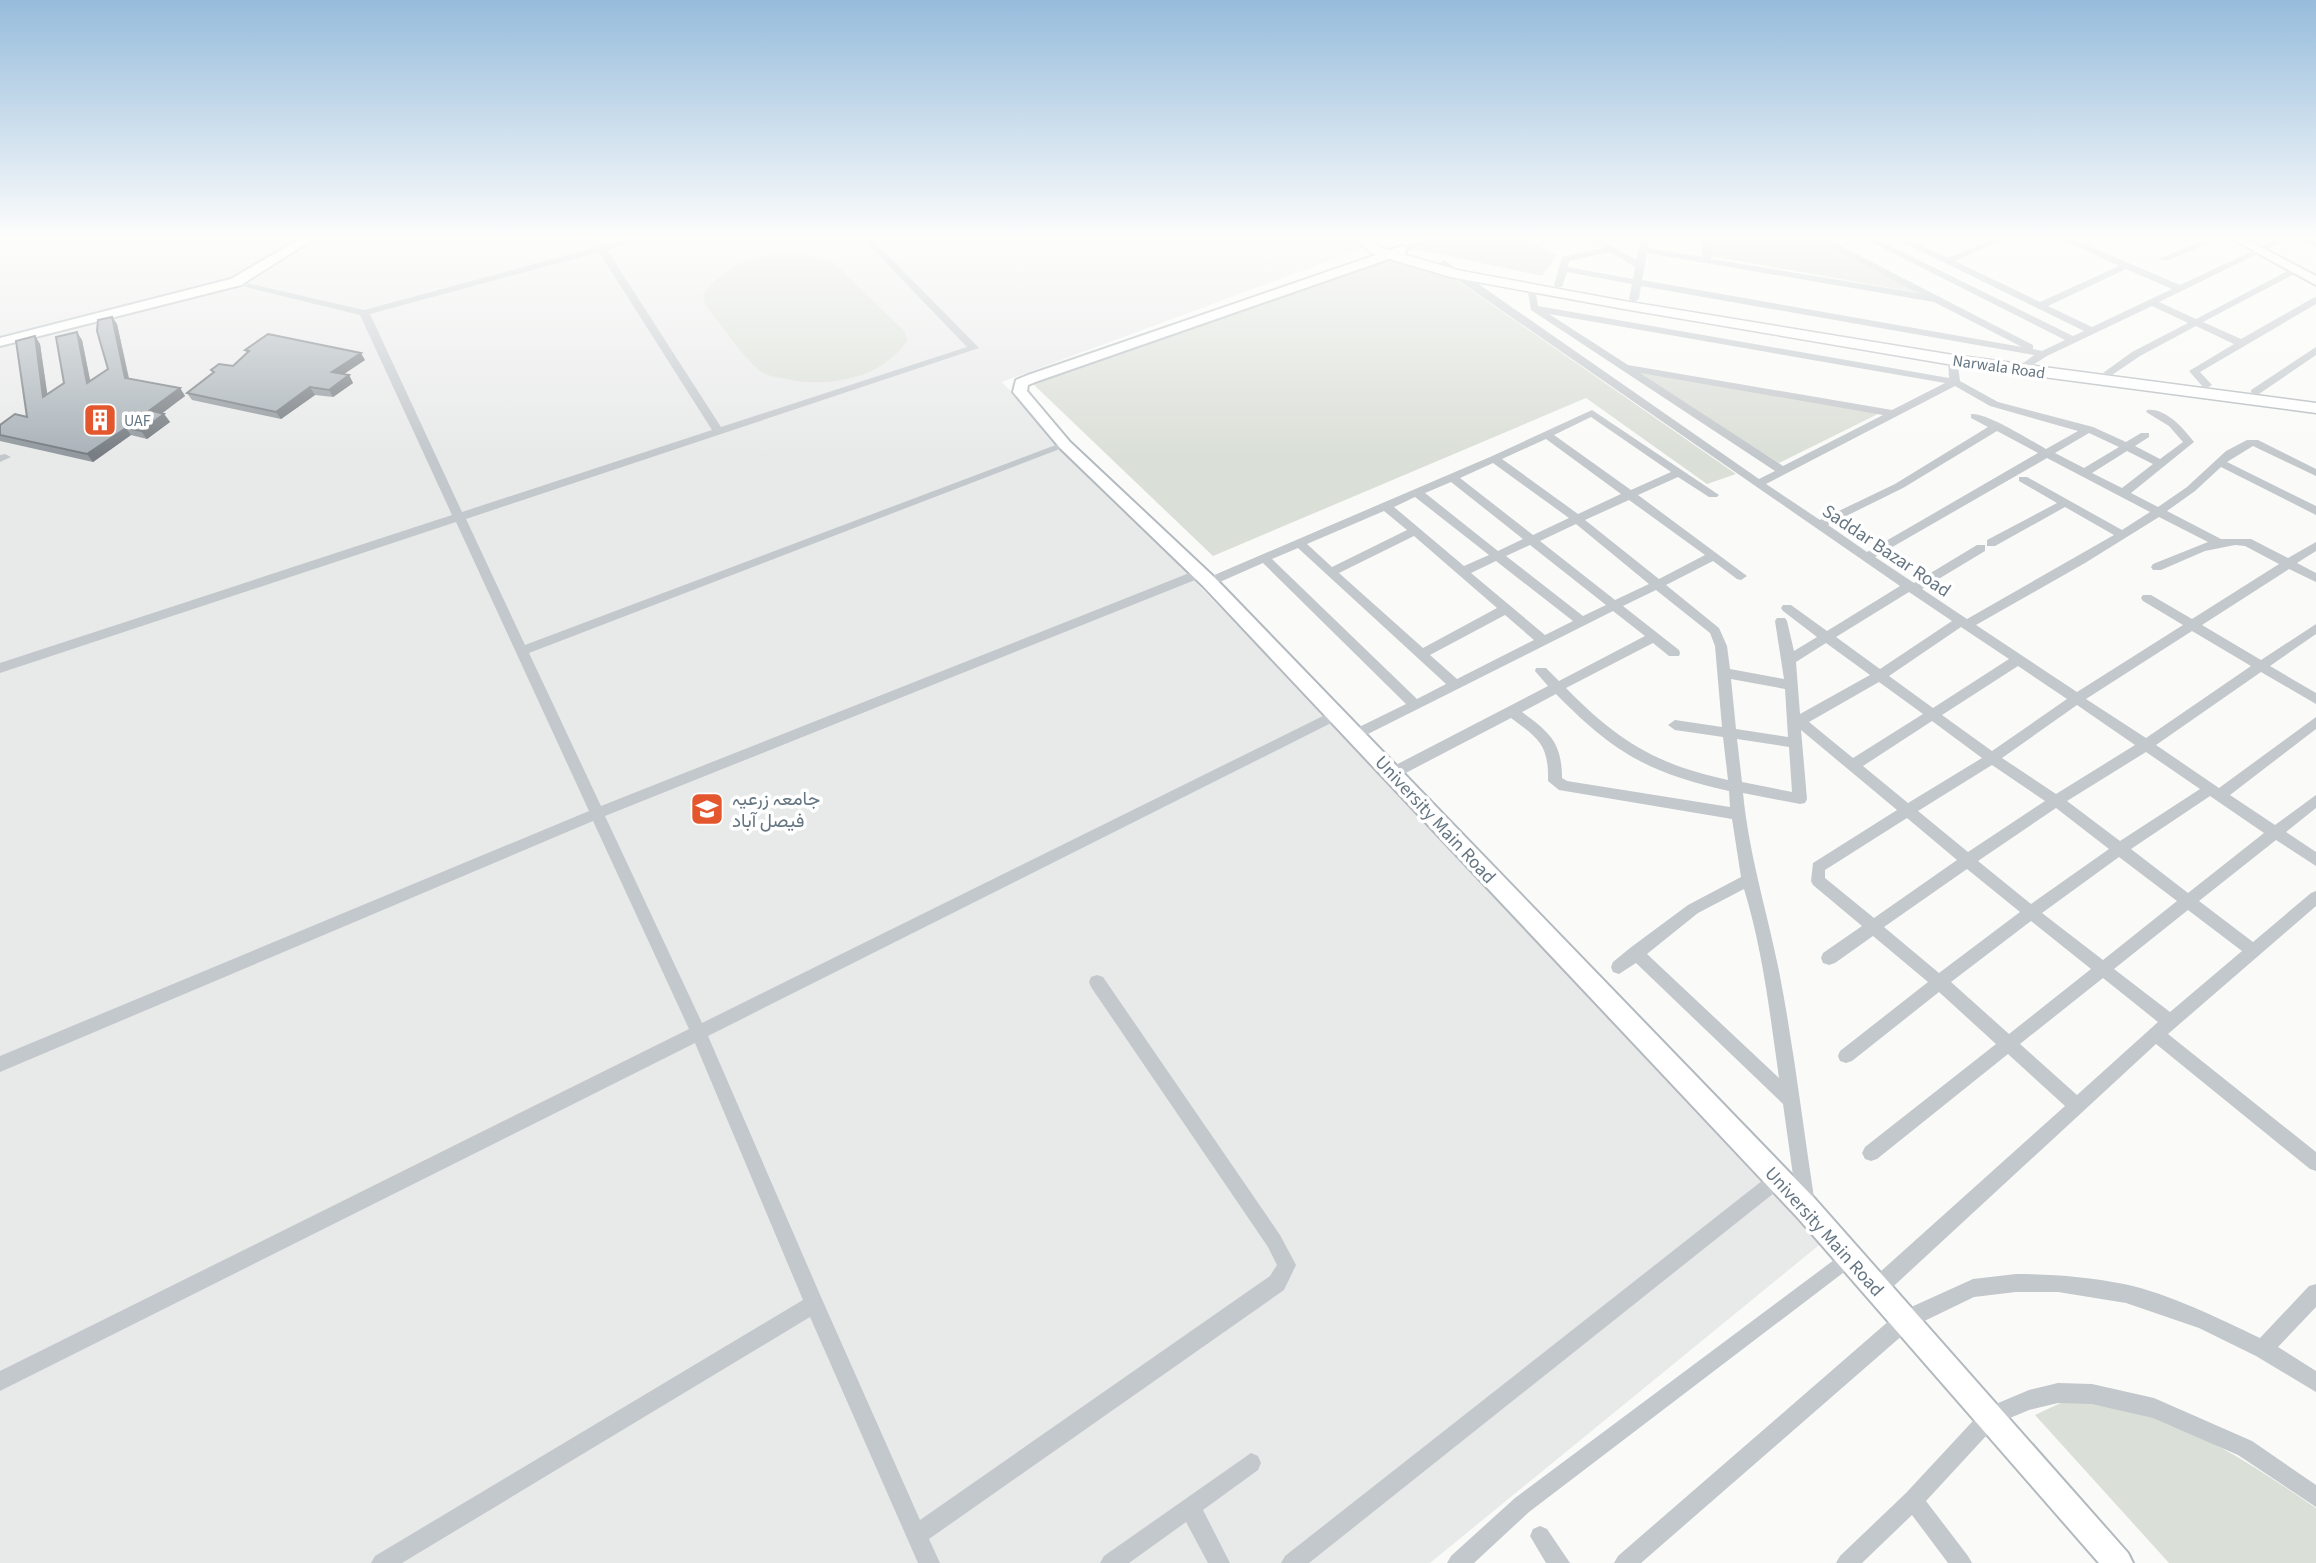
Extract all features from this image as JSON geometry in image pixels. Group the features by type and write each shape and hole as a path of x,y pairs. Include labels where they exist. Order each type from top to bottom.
{"main road":[{"name":"Narwala Road","path":"1665,311 1953,360 2032,362 2316,400"},
{"name":"Narwala Road","path":"1709,311 2316,408"}],"street":[{"path":"0,342 122,311"},
{"path":"355,311 372,311"},
{"path":"641,311 719,432"},
{"path":"0,668 974,348 938,311"},
{"name":"University Main Road","path":"1216,311 1021,383 1020,392 1065,445 1205,578 1807,1209 2118,1563"},
{"name":"Saddar Bazar Road","path":"1511,311 1758,484 2316,860"},
{"path":"1538,311 1783,471"},
{"path":"1551,311 1955,382 1994,404 2089,429 2159,463"},
{"path":"1784,311 2032,362 2133,311"},
{"path":"1954,311 2032,362"},
{"path":"2015,311 2074,340"},
{"path":"2050,311 2092,331"},
{"path":"2171,311 2243,344"},
{"path":"2108,373 2217,311"},
{"path":"2207,385 2194,372 2298,311"},
{"path":"364,313 699,1033 814,1304 929,1563"},
{"path":"2255,392 2316,351"},
{"path":"1953,360 1955,382"},
{"path":"1624,367 1890,413"},
{"path":"1758,484 1890,413 1955,382"},
{"path":"2123,492 2189,442 2173,424 2151,412"},
{"path":"0,1064 596,814 1205,578 1264,558 1494,459 1592,413 1713,495"},
{"path":"1975,416 2220,543"},
{"path":"1819,525 1899,486 1998,426"},
{"path":"1867,557 2006,474 2089,429"},
{"path":"1546,434 1741,576"},
{"path":"2084,473 2145,435"},
{"path":"2170,1023 2030,912 1799,721 2159,511 2193,488 2243,444 2254,442 2316,473"},
{"path":"521,651 1065,445"},
{"path":"1494,459 1576,518 1715,631 1721,646 1738,814 1749,880 1760,916 1772,975 1807,1209"},
{"path":"2221,464 2316,511"},
{"path":"1462,572 1679,472"},
{"path":"1789,660 1911,587 2061,505 2006,474"},
{"path":"1451,476 1674,653"},
{"path":"2023,479 2121,534"},
{"path":"1416,492 1582,622"},
{"path":"1385,505 1543,641"},
{"path":"1331,572 1416,531"},
{"path":"2157,567 2184,554 2235,541 2247,542 2316,578"},
{"path":"1299,543 1455,685"},
{"path":"2077,1106 1938,981 1818,881 1818,867 1992,758 2076,699 2316,546"},
{"path":"1356,735 1714,556"},
{"path":"1264,558 1415,705"},
{"path":"2147,598 2316,699"},
{"path":"1422,654 1506,609"},
{"path":"1541,671 1608,736 1630,751 1693,776 1800,799 1784,615 1826,637 1933,716 2056,801 2254,951"},
{"path":"1829,958 1968,860 2145,746 2316,628"},
{"path":"1393,774 1654,637"},
{"path":"1852,766 2017,660"},
{"path":"1724,673 1791,685"},
{"path":"1511,711 1550,743 1556,759 1555,781 1564,786 1738,814"},
{"path":"0,1381 1336,715"},
{"path":"1846,1056 1938,981 2118,848 2213,793 2316,722"},
{"path":"1675,725 1796,743"},
{"path":"1871,1153 2316,800"},
{"path":"1619,967 1693,909 1749,880"},
{"path":"1877,1287 2156,1034 2316,897"},
{"path":"1636,953 1791,1101"},
{"path":"918,1534 1277,1283 1287,1265 1274,1241 1097,982"},
{"path":"2156,1034 2316,1163"},
{"path":"1293,1563 1778,1179"},
{"path":"1458,1563 1522,1505 1850,1257"},
{"path":"1625,1563 1905,1320 1973,1288 2015,1283 2058,1283 2126,1294 2202,1320 2263,1349 2316,1382"},
{"path":"2263,1349 2316,1293"},
{"path":"382,1563 814,1304"},
{"path":"1847,1563 1913,1500 1991,1416 2029,1400 2058,1393 2120,1398 2154,1408 2245,1448 2316,1497"},
{"path":"1123,1560 1251,1463"},
{"path":"1913,1500 1961,1563"},
{"path":"1190,1507 1219,1563"},
{"path":"1540,1536 1559,1563"}],"shaded area":[{"name":"جامعہ زرعیہ فیصل آباد","path":"0,311 1194,311 1002,382 1829,1237 1430,1563 0,1563"},
{"path":"710,311 883,311 905,332 907,341 897,354 870,371 855,377 823,382 771,376 752,364"},
{"path":"1229,311 1501,311 1736,474 1707,484 1586,398 1213,556 1032,383"},
{"path":"1623,365 1884,411 1779,463"},
{"path":"2067,1400 2110,1404 2165,1421 2218,1446 2268,1476 2316,1508 2316,1563 2169,1563 2035,1415"}],"building":[{"path":"112,317 125,378 180,388 150,410 164,414 141,431 126,428 87,454 0,435 0,425 15,414 27,417 16,341 35,336 43,397 64,383 56,337 77,332 87,383 108,369 97,331 98,320"},
{"name":"UAF","path":"268,334 361,353 332,372 349,375 329,390 310,387 276,412 187,393 214,372 211,370 219,364 233,366 249,351 245,350"}],"place":[{"name":"UAF","path":"100,420"},
{"name":"جامعہ زرعیہ فیصل آباد","path":"707,809"}]}
